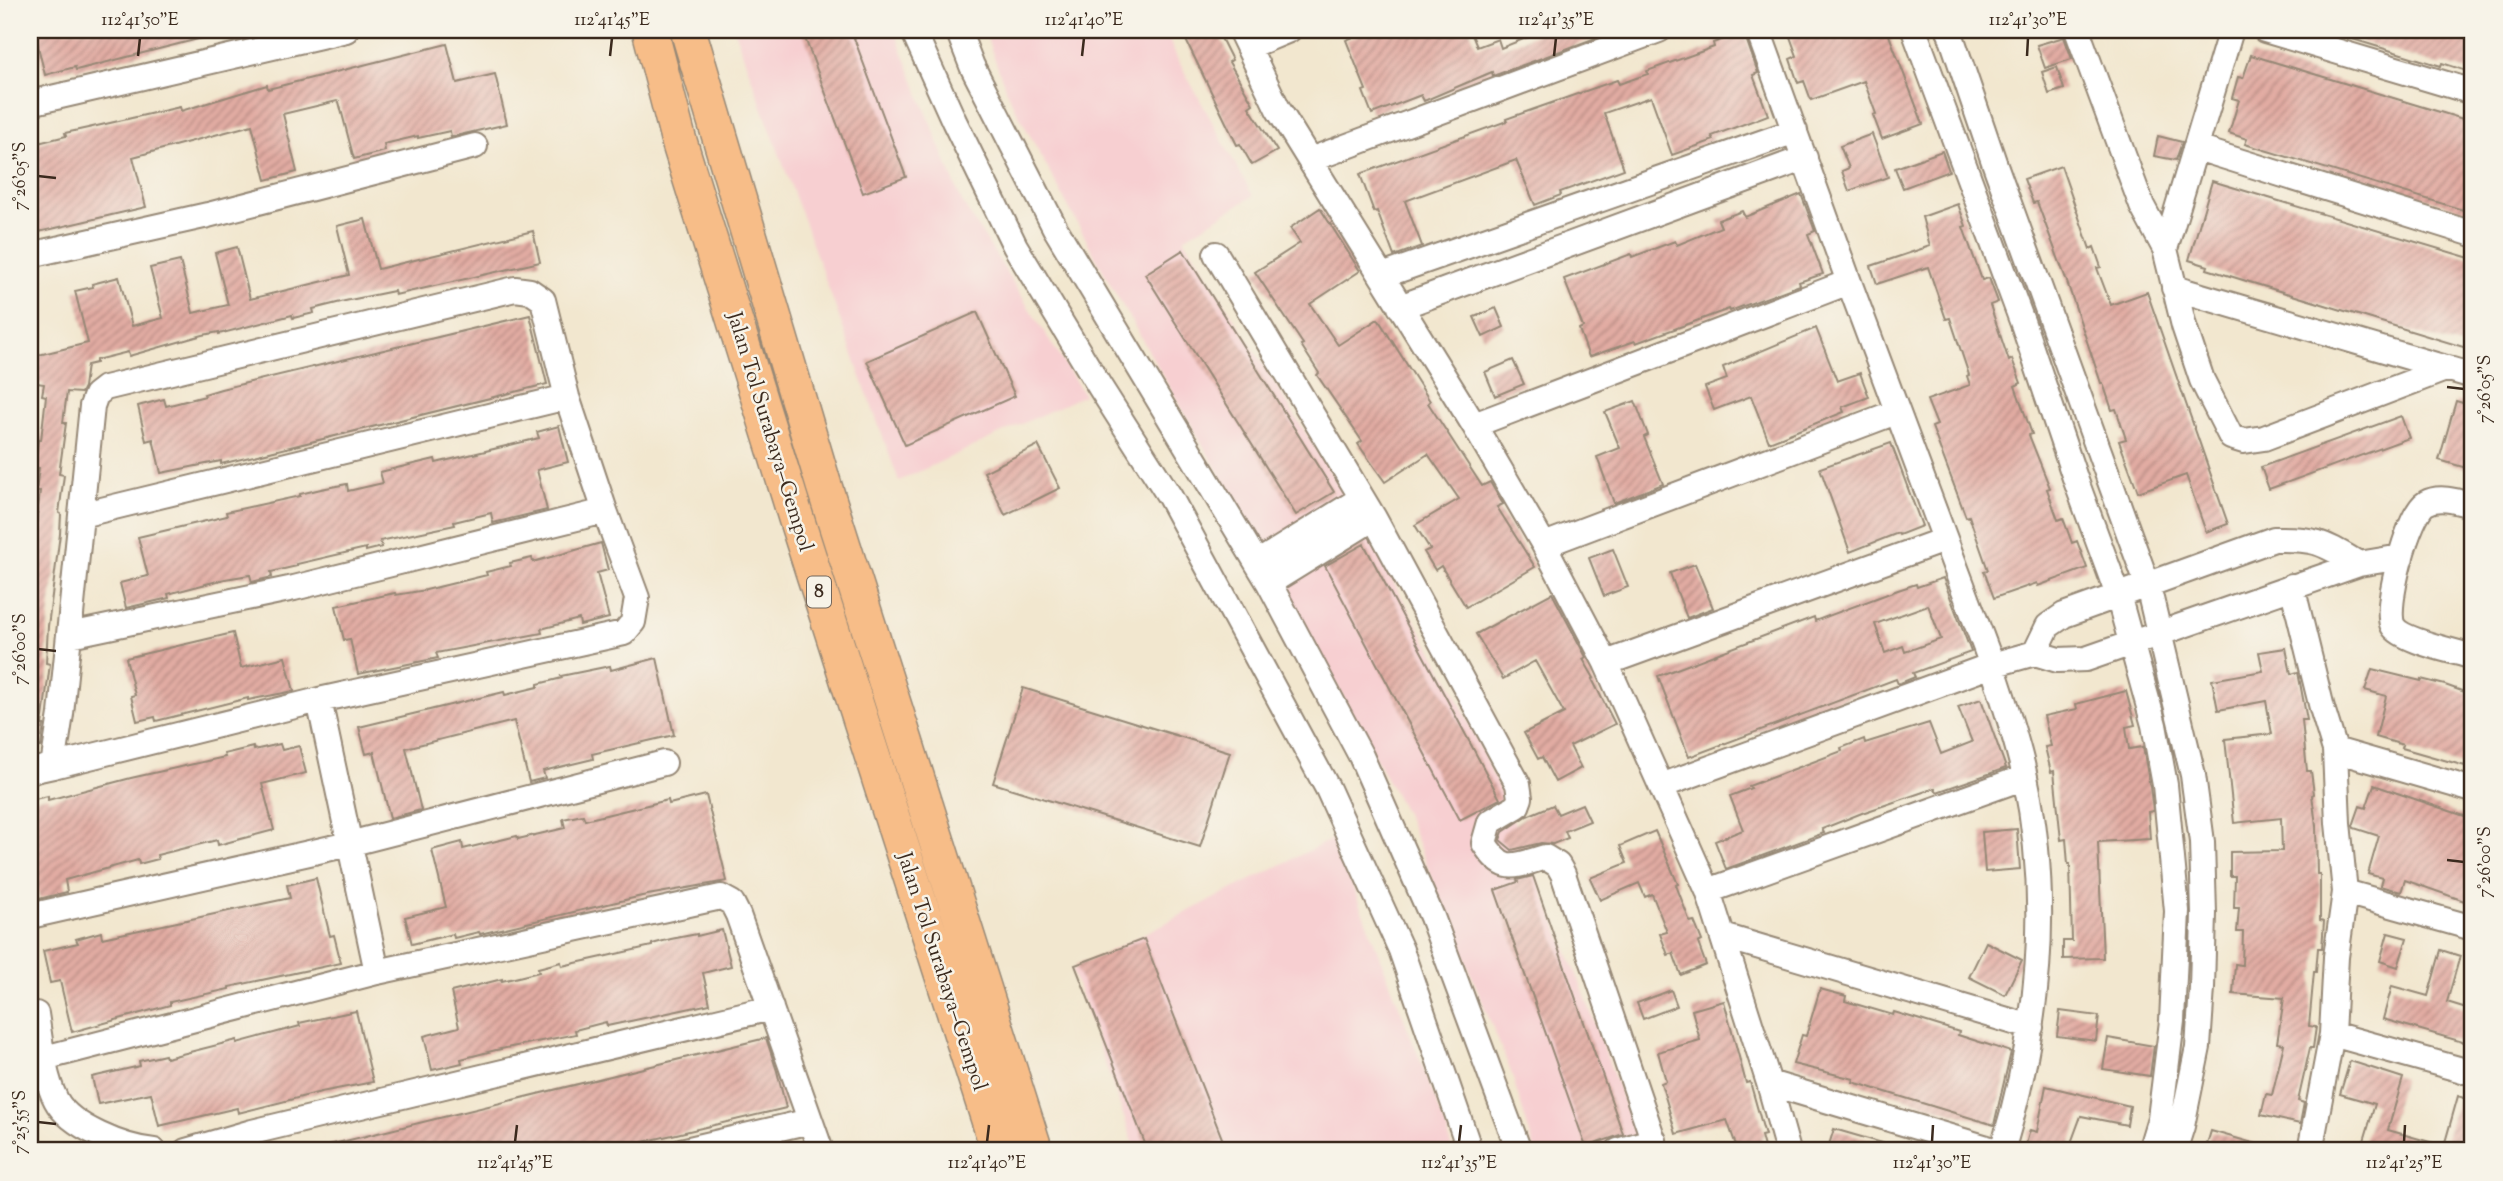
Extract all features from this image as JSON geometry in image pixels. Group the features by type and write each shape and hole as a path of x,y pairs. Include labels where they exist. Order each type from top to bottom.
{"highway":[{"name":"Jalan Tol Surabaya–Gempol","path":"650,30 678,138 759,400 999,1151"},
{"name":"Jalan Tol Surabaya–Gempol","path":"688,30 828,499 1035,1151"}],"street":[{"path":"30,103 346,30"},
{"path":"913,30 1016,246 1170,498 1328,789 1401,950 1470,1151"},
{"path":"958,30 972,66 1055,228 1263,573 1362,756 1432,917 1519,1151"},
{"path":"1289,30 1244,38 1278,109 1474,425 1544,545 1606,663 1708,891 1788,1151"},
{"path":"1310,160 1659,30"},
{"path":"1758,30 2010,718 2025,777 2039,878 2038,975 2031,1027 2022,1082 1999,1151 1769,1083"},
{"path":"1914,30 2023,324 2118,595 2154,725 2165,785 2177,911 2172,1021 2171,1122 2174,1151"},
{"path":"1949,30 1994,162 2148,586 2190,761 2202,842 2204,914 2198,1046 2171,1122 2150,1151"},
{"path":"2077,30 2141,206 2165,249 2202,380 2231,437 2244,441 2264,438 2448,368"},
{"path":"2165,249 2231,30"},
{"path":"2265,30 2473,92"},
{"path":"1382,276 1795,131"},
{"path":"30,254 208,215 475,146"},
{"path":"2197,148 2473,233"},
{"path":"1400,307 1805,158"},
{"path":"1967,173 1994,162"},
{"path":"1216,254 1368,508 1518,784 1520,798 1517,806 1490,822 1484,843 1494,860 1506,865 1514,866 1545,857 1558,864 1655,1146 1618,1151"},
{"path":"1474,425 1849,282"},
{"path":"2174,288 2473,376"},
{"path":"515,289 530,291 543,300 568,397 605,511 637,598 633,622 624,633 319,700 41,769 70,635 92,406 96,395 105,388 515,289"},
{"path":"80,515 568,397"},
{"path":"1544,545 1896,412"},
{"path":"1145,456 1159,454 1172,447 1179,433"},
{"path":"1170,498 1177,488 1189,480 1205,478"},
{"path":"2473,506 2445,500 2426,503 2417,510 2390,607 2394,627 2403,635 2473,657"},
{"path":"1263,573 1368,508"},
{"path":"70,635 294,588 605,511"},
{"path":"2035,653 2048,626 2064,615 2274,539 2322,542 2359,564"},
{"path":"1606,663 1944,540"},
{"path":"1661,786 1992,665 2035,653 2058,660 2086,659 2359,564 2402,557"},
{"path":"2292,586 2335,750 2338,823 2345,892 2336,957 2332,1034 2310,1151"},
{"path":"319,700 377,972"},
{"path":"2335,750 2473,790"},
{"path":"30,916 349,844 664,763"},
{"path":"1708,891 2025,777"},
{"path":"2345,892 2473,928"},
{"path":"44,1058 377,972 721,897 732,903 738,915 821,1151"},
{"path":"1723,936 2031,1027"},
{"path":"186,1151 252,1132 771,1007"},
{"path":"36,1014 44,1058 56,1100 72,1120 106,1137 155,1151"},
{"path":"2332,1034 2473,1073"},
{"path":"681,1151 810,1121"}],"shaded area":[{"path":"734,30 894,30 962,202 1084,395 899,481"},
{"path":"984,30 1165,30 1178,60 1253,196 1184,238 1337,483 1453,687 1520,836 1580,982 1641,1151 1535,1151 1511,1072 1408,819 1287,591 1113,289 1008,95"},
{"path":"1334,838 1448,1132 1452,1151 1136,1151 1072,970"}],"building":[{"path":"34,30 209,30 210,36 76,70 75,67 45,75"},
{"path":"802,30 851,30 906,177 863,193"},
{"path":"1193,30 1217,30 1232,60 1229,62 1253,104 1249,107 1277,151 1252,165 1240,144 1237,145 1183,34"},
{"path":"1371,30 1470,30 1477,47 1498,39 1501,48 1546,30 1617,30 1493,76 1492,72 1424,101 1421,95 1372,114 1363,91 1366,90 1346,40"},
{"path":"1733,30 1743,30 1758,73 1753,75 1768,115 1712,136 1714,140 1672,155 1651,97 1604,113 1624,169 1560,192 1561,195 1535,205 1516,160 1405,201 1422,246 1394,256 1360,174 1617,80 1619,84 1648,74 1647,71 1714,47 1713,43 1735,35"},
{"path":"1802,30 1887,30 1923,124 1882,139 1864,81 1811,100 1804,81 1798,83 1790,59 1797,56 1789,34"},
{"path":"2336,30 2439,30 2473,40 2473,73 2336,34"},
{"path":"2064,37 2072,59 2045,68 2037,45"},
{"path":"447,44 457,83 495,74 507,124 451,137 450,131 418,136 384,144 385,151 354,159 337,101 283,114 297,172 266,180 252,125 133,157 146,207 30,234 30,145 66,136 65,133 180,107 181,111 267,85 268,89"},
{"path":"2251,55 2473,122 2473,213 2245,144 2247,139 2229,133 2239,100 2232,98 2238,77 2243,78"},
{"path":"2057,67 2064,89 2049,94 2042,72"},
{"path":"1872,134 1888,177 1849,191 1842,171 1849,168 1840,146"},
{"path":"2158,136 2182,142 2176,160 2154,156"},
{"path":"1942,151 1949,171 1903,188 1895,168"},
{"path":"2061,166 2090,249 2094,247 2101,267 2097,268 2111,305 2147,292 2228,524 2206,532 2186,475 2138,492 2119,441 2126,439 2116,409 2112,410 2101,383 2037,202 2033,203 2024,179"},
{"path":"2212,181 2473,259 2473,350 2207,269 2208,266 2189,260"},
{"path":"1801,194 1815,231 1808,234 1823,274 1730,311 1729,309 1589,357 1579,329 1583,327 1564,279 1631,254 1632,257 1675,241 1677,245 1721,227 1718,220 1742,211 1745,217"},
{"path":"1958,204 1966,226 1963,227 1982,280 1989,278 1998,302 1990,305 2009,361 2012,359 2021,383 2015,386 2032,434 2029,435 2050,488 2047,489 2058,520 2063,518 2072,543 2077,541 2087,568 1994,598 1984,571 1988,570 1969,516 1966,517 1932,427 1937,425 1927,400 1970,385 1950,318 1946,319 1928,267 1877,284 1871,266 1930,246 1922,217"},
{"path":"1320,208 1360,271 1310,304 1338,345 1378,319 1482,486 1490,482 1503,504 1497,507 1535,567 1466,607 1441,566 1435,570 1424,552 1430,549 1415,525 1459,499 1428,454 1385,482 1358,444 1362,441 1317,375 1319,373 1301,345 1303,344 1255,272 1300,243 1290,228"},
{"path":"365,219 378,269 533,231 540,262 395,295 394,291 345,301 313,309 314,313 293,318 292,315 219,334 203,335 129,356 128,352 87,365 81,393 67,392 59,474 64,475 59,513 60,534 48,626 46,663 50,664 44,725 41,747 30,745 30,574 40,491 36,491 39,468 35,468 46,396 42,395 44,384 30,382 30,357 88,343 75,291 93,287 92,284 119,277 132,326 163,318 150,268 180,261 193,313 228,305 215,253 237,247 250,299 349,275 337,226"},
{"path":"1183,250 1334,492 1296,515 1145,274"},
{"path":"1496,308 1504,327 1483,337 1474,317"},
{"path":"977,312 1015,396 905,445 867,361"},
{"path":"530,315 547,384 221,464 221,461 161,473 153,439 146,441 138,406 164,399 166,406 221,389"},
{"path":"1816,328 1837,381 1860,373 1869,397 1842,407 1844,412 1769,442 1751,396 1714,410 1705,387 1727,379 1723,367"},
{"path":"1513,360 1524,384 1495,396 1485,372"},
{"path":"1635,401 1648,435 1644,437 1663,484 1614,503 1597,457 1620,448 1605,412"},
{"path":"2456,401 2473,406 2473,470 2439,460"},
{"path":"2401,416 2409,438 2269,489 2261,467"},
{"path":"559,426 568,462 537,470 547,510 493,523 491,513 454,522 455,525 380,541 382,547 366,551 366,548 297,564 271,572 272,577 252,582 250,575 225,579 168,594 169,598 126,608 120,583 148,576 138,537 227,516 226,512 321,489 347,484 348,491 383,483 380,472 435,459 436,463 539,438 537,432"},
{"path":"1891,443 1922,526 1850,552 1820,468"},
{"path":"1038,445 1060,488 1005,515 984,472"},
{"path":"601,543 608,570 597,573 609,618 580,625 579,619 541,629 542,633 436,653 438,658 358,674 350,639 344,640 336,606 395,593 426,590 487,575 486,572 511,566 510,563 532,558 533,562"},
{"path":"1364,544 1500,799 1460,820 1325,566"},
{"path":"1613,549 1628,587 1604,596 1589,558"},
{"path":"1695,564 1713,608 1687,618 1670,573"},
{"path":"1943,578 1971,652 1913,673 1915,677 1898,684 1896,679 1689,757 1658,676 1814,617 1815,621 1916,584 1917,587","holes":["1928,605 1941,639 1905,652 1903,646 1885,653 1875,624"]},
{"path":"1552,593 1586,657 1583,659 1615,724 1570,746 1581,768 1555,782 1542,757 1538,759 1524,733 1564,713 1535,661 1503,679 1476,634"},
{"path":"233,633 241,668 285,657 294,691 248,698 156,721 155,717 137,721 131,696 135,695 126,658"},
{"path":"2286,648 2291,674 2298,672 2307,720 2302,720 2307,771 2311,771 2314,794 2317,874 2320,874 2320,920 2324,921 2322,948 2318,948 2314,972 2309,1026 2316,1027 2313,1048 2310,1048 2298,1101 2304,1103 2300,1124 2261,1115 2266,1094 2272,1095 2284,1044 2277,1043 2284,998 2233,994 2235,964 2242,965 2243,932 2237,932 2239,908 2234,908 2235,876 2230,876 2230,852 2282,851 2281,818 2234,823 2225,739 2272,734 2266,701 2218,710 2212,680 2263,671 2259,652"},
{"path":"657,658 674,735 592,754 593,759 543,771 545,778 529,782 514,721 406,748 421,810 390,818 374,752 366,754 359,727 504,692 505,695 538,687 538,684 562,678 561,676 610,666 611,670"},
{"path":"2372,669 2445,685 2473,695 2473,736 2465,766 2402,748 2403,745 2376,737 2386,696 2365,690"},
{"path":"1023,688 1230,752 1200,847 993,783"},
{"path":"2126,691 2135,725 2126,727 2129,749 2143,747 2150,787 2153,811 2148,812 2150,839 2098,842 2103,958 2063,959 2063,941 2072,941 2070,864 2066,839 2061,840 2054,771 2051,772 2045,747 2051,746 2044,716 2077,709 2076,704"},
{"path":"1981,699 2006,768 1937,792 1935,788 1862,813 1822,829 1824,833 1726,869 1715,841 1743,830 1730,796 1751,788 1749,786 1842,751 1841,748 1864,739 1865,743 1929,723 1941,754 1972,742 1958,707"},
{"path":"280,744 282,750 299,746 306,773 262,784 274,830 218,845 217,840 157,855 158,859 139,864 138,860 65,880 67,892 39,899 30,858 30,800 48,796 48,800 225,757 224,754 253,747 254,750"},
{"path":"2374,785 2473,819 2473,904 2405,880 2401,892 2380,886 2382,878 2368,874 2379,836 2353,826 2360,806 2366,808"},
{"path":"706,795 727,881 642,896 480,934 479,932 454,938 453,934 412,944 405,917 446,907 432,850 462,842 463,849 517,836 518,839 565,828 563,819 583,815 585,820 668,800 669,804"},
{"path":"1582,804 1590,821 1565,831 1568,838 1553,844 1541,843 1512,850 1500,840 1503,832 1527,816 1553,805 1558,814"},
{"path":"2017,829 2020,869 1985,872 1982,832"},
{"path":"1655,831 1678,884 1676,885 1690,922 1694,921 1702,941 1698,943 1706,965 1681,975 1673,953 1668,955 1660,934 1667,932 1652,894 1645,897 1639,883 1600,900 1590,878 1627,863 1620,846"},
{"path":"1533,876 1623,1134 1586,1147 1495,890"},
{"path":"316,878 330,936 334,935 341,963 170,1002 170,1005 72,1032 60,981 50,983 43,951 78,943 76,939 101,932 102,938 290,898 287,885"},
{"path":"722,930 731,966 703,973 710,1004 607,1026 606,1022 575,1030 576,1034 496,1050 461,1059 462,1063 432,1070 424,1036 459,1027 451,992 539,972 538,968 561,962 562,966 652,946 671,939"},
{"path":"2388,933 2407,938 2398,967 2380,961"},
{"path":"1144,939 1223,1141 1197,1151 1148,1151 1075,965"},
{"path":"1986,942 2022,960 2005,995 1969,977"},
{"path":"2441,950 2460,956 2447,1002 2473,1010 2473,1045 2383,1019 2392,986 2428,996"},
{"path":"1820,989 1846,996 1845,1001 1893,1015 1894,1012 1914,1018 2011,1052 1994,1125 1853,1082 1854,1079 1793,1064 1802,1035 1806,1036"},
{"path":"1671,990 1677,1006 1643,1019 1637,1003"},
{"path":"1724,1001 1746,1083 1750,1082 1765,1135 1761,1136 1765,1151 1738,1151 1727,1120 1676,1134 1661,1083 1666,1081 1658,1052 1700,1040 1692,1010"},
{"path":"356,1011 373,1082 238,1113 237,1108 159,1126 151,1093 98,1104 92,1077 140,1066 139,1061 165,1055 166,1058 237,1040 237,1043 300,1026 299,1023"},
{"path":"2060,1011 2099,1016 2096,1041 2057,1036"},
{"path":"766,1038 786,1108 605,1151 330,1151 329,1145"},
{"path":"2108,1038 2154,1046 2150,1076 2103,1069"},
{"path":"2350,1061 2403,1078 2388,1130 2444,1146 2458,1096 2473,1101 2473,1151 2361,1151 2375,1104 2340,1094"},
{"path":"2046,1086 2130,1106 2127,1125 2081,1116 2068,1151 2024,1151 2030,1130 2037,1132"},
{"path":"1834,1129 1896,1147 1895,1151 1827,1151"},
{"path":"2211,1131 2267,1147 2266,1151 2205,1151"}]}
